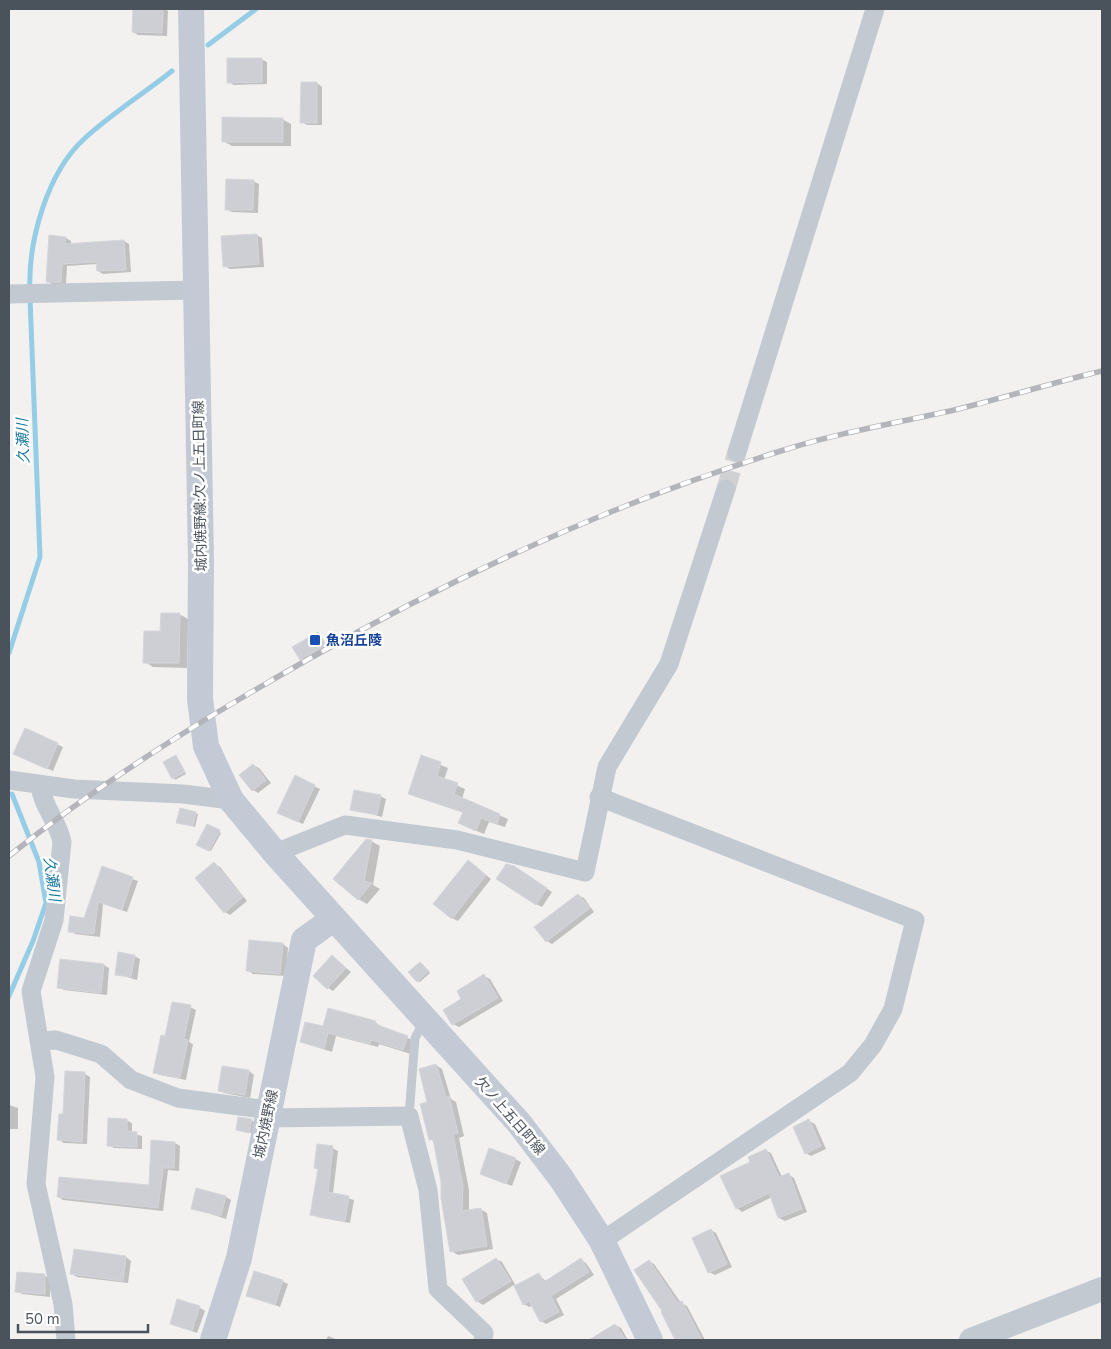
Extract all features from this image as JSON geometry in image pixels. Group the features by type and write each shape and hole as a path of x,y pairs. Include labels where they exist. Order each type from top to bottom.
{"main road":[{"name":"城内焼野線;欠ノ上五日町線","path":"191,9 198,290 201,562 200,699 206,746 231,800 333,919"},
{"name":"欠ノ上五日町線","path":"333,919 519,1123 561,1178 602,1241 650,1340"},
{"name":"城内焼野線","path":"213,1340 239,1258 304,940 333,919"}],"street":[{"path":"737,452 875,9"},
{"path":"9,294 198,290"},
{"path":"275,853 345,825 457,840 585,872 599,797 607,767 669,664 726,489"},
{"path":"9,780 74,789 183,794 231,800"},
{"path":"40,785 42,799 60,830 62,842 54,920 31,991 45,1077 36,1184 63,1304 66,1340"},
{"path":"599,797 916,920 893,1009 873,1045 850,1073 602,1241"},
{"path":"39,1041 56,1040 101,1054 132,1080 178,1098 268,1114 409,1116 428,1190 438,1289 484,1333 483,1340"},
{"path":"970,1340 1102,1289"}],"lane":[{"path":"409,1116 415,1038 424,1020"}],"building":[{"path":"133,9 163,9 162,33 132,32"},
{"path":"227,58 262,58 262,82 227,83"},
{"path":"301,82 317,82 317,123 300,123"},
{"path":"222,117 283,118 283,142 222,142"},
{"path":"226,179 254,180 253,210 225,210"},
{"path":"257,234 259,264 223,267 221,236"},
{"path":"49,235 66,237 65,244 124,240 126,270 97,271 96,262 62,264 61,282 46,282"},
{"path":"161,613 180,613 179,663 143,663 144,631 160,631"},
{"path":"318,632 326,645 300,660 292,647"},
{"path":"25,728 58,743 47,769 13,754"},
{"path":"176,755 185,772 172,779 163,762"},
{"path":"421,755 441,762 437,776 458,783 454,794 500,814 497,824 481,818 476,831 458,823 463,812 408,794"},
{"path":"253,764 266,780 252,791 239,775"},
{"path":"295,775 315,785 298,822 277,813"},
{"path":"354,790 381,795 377,815 350,810"},
{"path":"180,808 196,812 193,826 176,823"},
{"path":"207,824 220,830 209,851 196,845"},
{"path":"366,839 372,840 364,881 372,883 358,900 333,879"},
{"path":"468,860 486,875 452,919 433,904"},
{"path":"214,862 243,897 224,913 195,878"},
{"path":"506,864 514,866 547,888 536,905 496,879"},
{"path":"102,866 133,877 122,910 98,902 94,934 68,932 70,916 84,918"},
{"path":"578,894 590,908 546,942 534,927"},
{"path":"249,940 283,943 280,974 246,971"},
{"path":"118,952 135,955 131,977 115,975"},
{"path":"332,955 346,968 327,989 313,976"},
{"path":"60,959 104,964 101,993 57,988"},
{"path":"420,962 429,971 417,982 408,972"},
{"path":"484,974 498,998 452,1025 443,1010 461,999 457,991"},
{"path":"172,1002 191,1005 184,1039 188,1040 180,1078 153,1073 161,1035 165,1036"},
{"path":"328,1008 376,1021 375,1024 408,1036 403,1050 371,1040 370,1044 328,1033 324,1049 300,1042 305,1022 323,1026"},
{"path":"436,1064 446,1097 449,1096 458,1133 453,1134 463,1186 462,1211 481,1208 487,1246 450,1252 441,1198 441,1182 433,1139 429,1140 420,1104 427,1102 419,1069"},
{"path":"222,1066 249,1070 245,1095 218,1091"},
{"path":"65,1071 85,1072 82,1142 57,1140 59,1114 63,1114"},
{"path":"238,1117 252,1119 249,1133 236,1130"},
{"path":"108,1118 127,1119 127,1131 137,1132 137,1147 107,1146"},
{"path":"809,1119 821,1146 805,1154 793,1127"},
{"path":"151,1140 175,1142 174,1168 163,1168 158,1208 57,1197 59,1177 149,1185"},
{"path":"317,1144 333,1146 328,1192 349,1196 345,1221 310,1215 318,1169 314,1168"},
{"path":"489,1148 516,1158 506,1184 480,1174"},
{"path":"766,1149 779,1177 789,1173 802,1209 778,1218 769,1193 736,1209 720,1176 750,1162 748,1157"},
{"path":"196,1188 226,1196 221,1216 191,1209"},
{"path":"711,1229 727,1264 708,1273 692,1238"},
{"path":"74,1249 126,1256 123,1281 70,1274"},
{"path":"496,1258 511,1281 476,1302 462,1279"},
{"path":"581,1258 589,1272 551,1296 559,1312 540,1322 529,1301 523,1305 514,1286 539,1273 544,1282"},
{"path":"649,1260 678,1303 682,1301 702,1340 675,1340 662,1311 634,1270"},
{"path":"254,1271 283,1280 275,1305 246,1296"},
{"path":"17,1272 45,1274 45,1294 15,1292"},
{"path":"177,1299 200,1306 192,1331 170,1324"},
{"path":"615,1324 626,1340 589,1340"}],"waterway":[{"name":"久瀬川","path":"208,45 256,9"},
{"name":"久瀬川","path":"30,290 32,251 42,209 50,189 71,153 94,130 172,71"},
{"name":"久瀬川","path":"9,653 40,557 30,298"},
{"name":"久瀬川","path":"9,996 33,941 46,903 39,862 12,794"}],"tunnel":[{"path":"726,489 737,452"}],"railway":[{"path":"9,856 80,802 154,752 230,705 364,628 481,569 540,542 661,492 784,450 846,433 950,411 1102,371"}],"place":[{"name":"魚沼丘陵","path":"315,640"}]}
